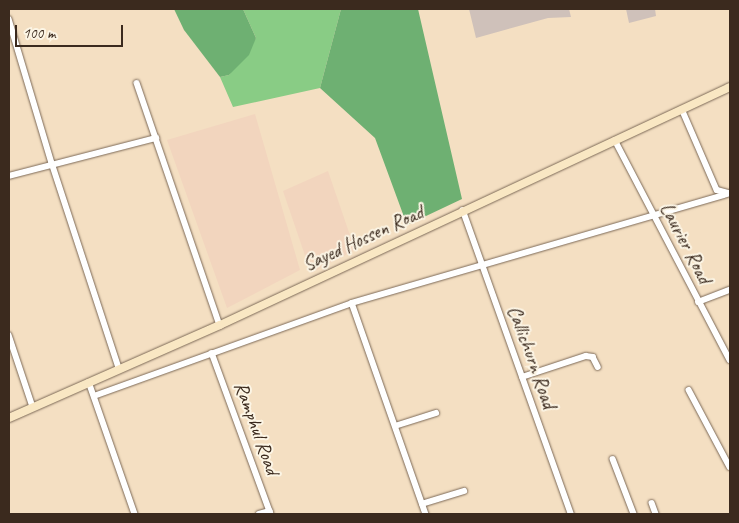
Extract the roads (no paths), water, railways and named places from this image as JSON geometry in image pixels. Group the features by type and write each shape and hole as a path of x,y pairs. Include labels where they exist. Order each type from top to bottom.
{"main road":[{"name":"Sayed Hossen Road","path":"9,418 220,325 730,87"}],"street":[{"path":"9,19 52,163 120,368"},
{"path":"137,83 220,325"},
{"path":"682,109 717,190 730,193"},
{"path":"9,176 52,163 156,138"},
{"name":"Laurier Road","path":"615,140 730,360"},
{"path":"94,396 352,303 482,266 652,214 730,193"},
{"name":"Callichurn Road","path":"463,210 571,514"},
{"path":"698,302 730,290"},
{"path":"352,303 426,514"},
{"path":"9,335 33,407"},
{"name":"Ramphul Road","path":"212,354 270,512"},
{"path":"522,376 589,356 594,358 598,367"},
{"path":"89,382 135,514"},
{"path":"689,390 730,468"},
{"path":"395,426 436,413"},
{"path":"613,459 634,514"},
{"path":"422,504 464,491"},
{"path":"652,503 656,514"},
{"path":"259,514 270,512"}]}
